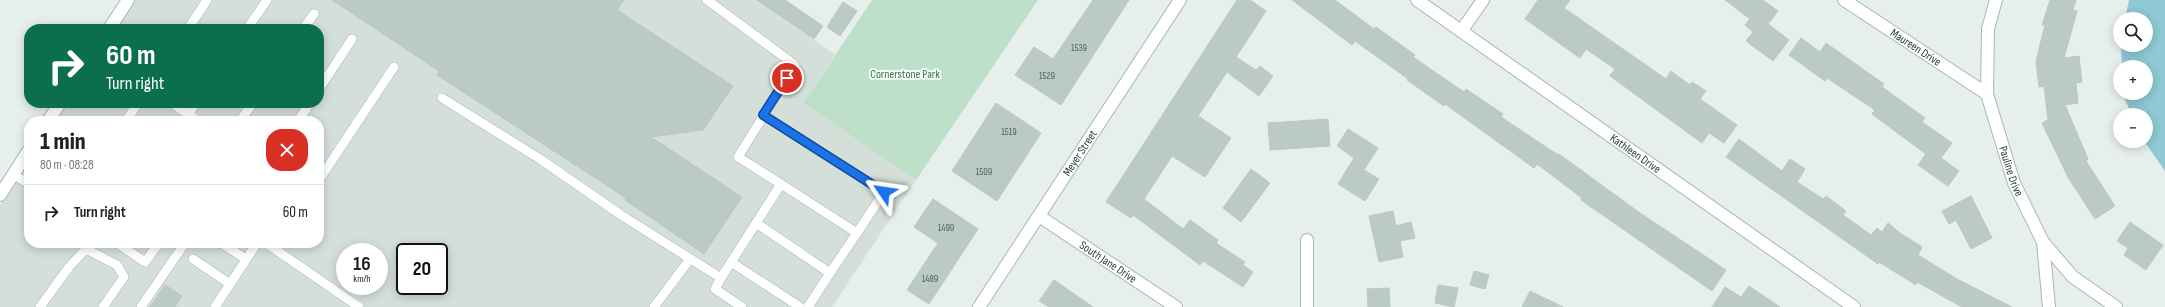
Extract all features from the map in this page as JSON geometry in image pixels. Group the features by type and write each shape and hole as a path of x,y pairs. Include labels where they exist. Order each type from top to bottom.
{"street":[{"path":"112,24 128,0"},
{"name":"Meyer Street","path":"979,307 1180,0"},
{"name":"Kathleen Drive","path":"1417,0 1462,30 1854,307"},
{"path":"1462,30 1483,0"},
{"name":"Maureen Drive","path":"1844,0 1987,94"},
{"name":"Pauline Drive","path":"1996,0 1988,29 1987,94 2014,183 2043,242 2073,277 2116,307"},
{"path":"0,195 24,158"},
{"name":"South Jane Drive","path":"1039,216 1176,307"},
{"path":"1307,240 1307,307"},
{"path":"2043,242 2049,307"}],"lane":[{"path":"191,24 207,0"},
{"path":"250,24 267,0"},
{"path":"707,0 795,65 738,157 857,233"},
{"path":"307,24 314,14"},
{"path":"324,81 352,39"},
{"path":"324,172 394,67"},
{"path":"442,98 540,159 621,215 721,278"},
{"path":"179,108 191,116"},
{"path":"188,114 192,108"},
{"path":"763,115 884,192 808,307"},
{"path":"13,174 24,181"},
{"path":"742,307 715,289 782,184"},
{"path":"756,223 830,273"},
{"path":"125,248 145,262 155,248"},
{"path":"141,307 182,248"},
{"path":"228,248 246,260"},
{"path":"215,307 254,248"},
{"path":"276,248 359,307"},
{"path":"40,307 69,267 86,249 117,265 124,277 103,307"},
{"path":"117,265 128,250"},
{"path":"193,259 230,284"},
{"path":"654,307 690,259"},
{"path":"731,262 800,307"}],"shaded area":[{"path":"134,0 754,0 835,54 803,103 916,180 832,307 0,307 0,205 24,168 24,248 324,248 324,116 58,116 63,108 324,108 324,24 118,24"}],"green space":[{"name":"Cornerstone Park","path":"872,0 1038,0 916,180 803,103"}],"water":[{"path":"2129,0 2165,0 2165,171 2149,148 2153,148 2153,108 2129,108 2125,100 2153,100 2153,60 2122,60 2121,52 2153,52 2153,12 2126,12"}],"building":[{"path":"332,0 624,0 617,10 733,86 703,130 651,137 742,197 704,254 625,200 626,198 437,75 439,71"},
{"path":"756,0 785,0 823,26 814,39"},
{"path":"1093,0 1129,0 1061,105 1015,75 1034,47 1053,59"},
{"path":"1237,0 1250,0 1266,11 1236,57 1256,70 1260,66 1273,76 1259,96 1227,72 1198,116 1231,138 1205,177 1172,156 1144,199 1183,229 1190,220 1218,240 1216,243 1245,262 1243,265 1253,272 1243,287 1203,261 1200,265 1133,215 1131,218 1106,202"},
{"path":"1292,0 1335,0 1374,29 1376,27 1415,55 1413,57 1464,92 1466,89 1503,114 1501,117 1558,155 1559,154 1640,213 1726,270 1712,291 1581,200 1582,198 1537,164 1534,168 1445,104 1444,106 1407,80 1408,79 1355,41 1352,45"},
{"path":"1538,0 1570,0 1564,8 1666,79 1671,71 1690,85 1692,82 1706,91 1700,99 1737,125 1724,143 1709,133 1702,143 1610,76 1615,69 1586,49 1580,58 1525,19"},
{"path":"1725,0 1763,0 1778,11 1768,24 1789,40 1773,61 1746,41 1753,32 1745,25 1750,19"},
{"path":"2050,0 2076,0 2073,10 2077,11 2064,58 2079,56 2082,82 2076,83 2078,103 2065,105 2088,159 2086,161 2115,206 2095,219 2068,177 2042,123 2048,120 2044,86 2039,87 2036,61 2045,25 2042,25"},
{"path":"843,2 857,11 840,36 827,27"},
{"path":"1801,38 1820,52 1826,43 1884,84 1882,87 1925,118 1922,122 1952,143 1941,158 1959,171 1948,186 1918,165 1926,154 1872,114 1875,110 1827,78 1825,81 1789,55"},
{"path":"996,103 1041,133 997,201 952,171"},
{"path":"1328,119 1330,146 1270,150 1268,123"},
{"path":"1348,129 1378,148 1364,170 1379,179 1365,201 1338,184 1354,158 1337,146"},
{"path":"1739,139 1782,171 1790,159 1805,169 1797,182 1823,199 1826,196 1846,211 1843,215 1871,235 1877,228 1882,232 1888,223 1900,233 1922,247 1918,255 1957,279 2012,307 1962,307 1917,282 1916,285 1879,262 1878,264 1726,157"},
{"path":"1251,169 1270,183 1241,222 1223,208"},
{"path":"1971,196 1992,238 1971,249 1956,220 1949,224 1942,211"},
{"path":"933,199 978,229 929,304 907,290 938,243 914,227"},
{"path":"1393,211 1396,226 1411,222 1415,238 1400,241 1403,257 1379,262 1369,216"},
{"path":"2130,222 2163,245 2146,270 2124,255 2128,248 2117,241"},
{"path":"1474,271 1489,275 1485,289 1470,285"},
{"path":"1054,280 1093,307 1049,307 1039,301"},
{"path":"165,285 182,296 175,307 150,307"},
{"path":"1438,285 1458,288 1454,307 1435,303"},
{"path":"1749,286 1780,307 1712,307 1725,287 1741,297"},
{"path":"1389,288 1390,307 1368,307 1367,289"},
{"path":"1530,291 1563,307 1522,307"}],"route":[{"path":"787,78 763,115 884,192"}]}
